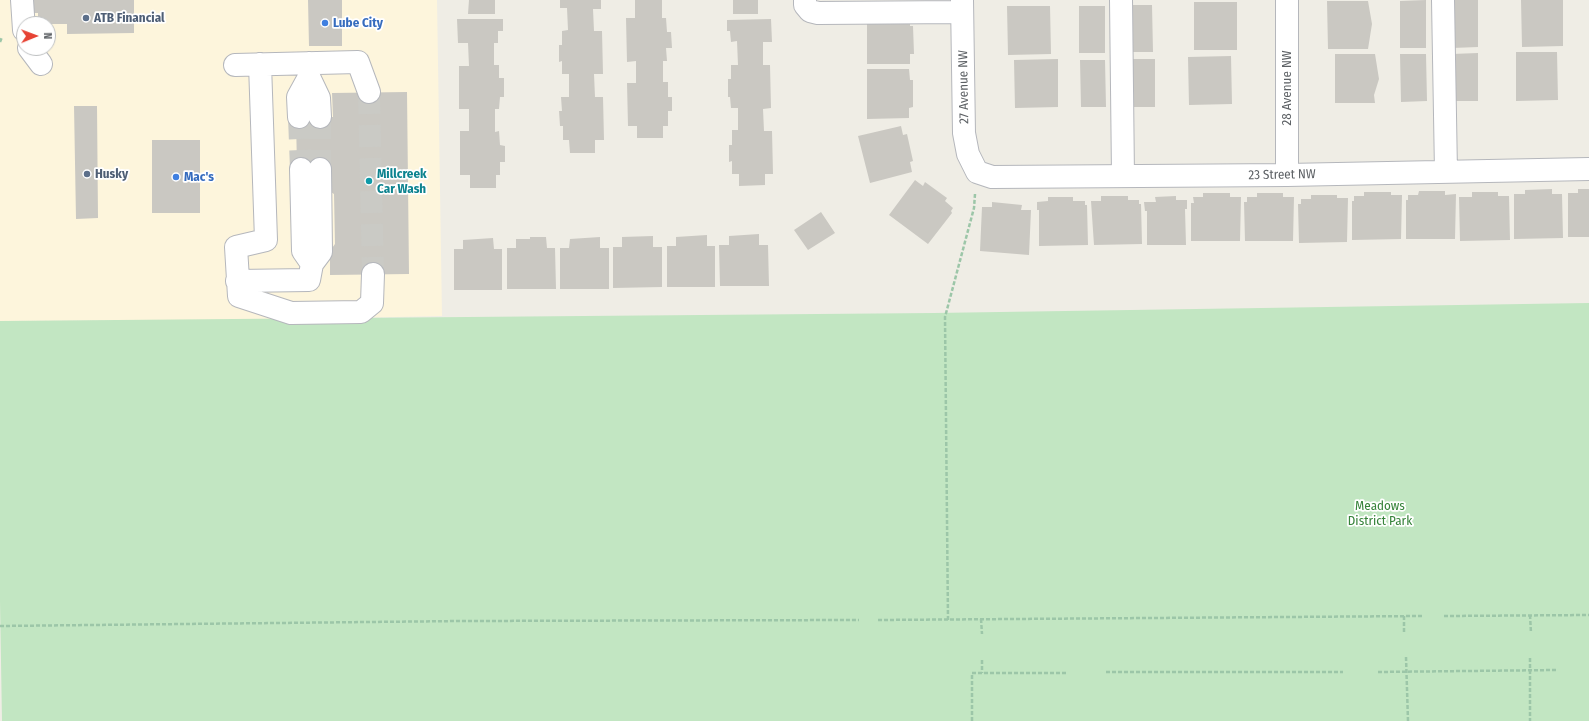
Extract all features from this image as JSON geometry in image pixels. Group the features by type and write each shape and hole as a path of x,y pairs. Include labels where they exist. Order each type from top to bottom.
{"street":[{"path":"22,0 23,16"},
{"path":"805,0 805,4 810,11 818,13 962,6"},
{"path":"1121,0 1123,176"},
{"name":"28 Avenue NW","path":"1287,0 1287,175"},
{"path":"1443,0 1446,172"},
{"name":"27 Avenue NW","path":"962,6 964,133 968,154 977,172"},
{"path":"235,65 260,64 309,70 358,62 369,92"},
{"path":"260,64 266,240 236,247 239,296 291,313 361,312 372,303 373,274"},
{"path":"309,70 319,98 310,117"},
{"path":"237,281 309,280 312,264 303,251 310,169"},
{"name":"23 Street NW","path":"977,172 992,177 1287,175 1589,169"}],"path":[{"path":"948,620 946,317 974,208 977,172"},
{"path":"1530,615 1531,634"},
{"path":"1444,616 1589,615"},
{"path":"1404,616 1404,632"},
{"path":"878,620 1423,616"},
{"path":"981,619 982,634"},
{"path":"0,626 461,621 859,620"},
{"path":"1406,657 1408,721"},
{"path":"1530,658 1530,721"},
{"path":"982,660 982,673"},
{"path":"1378,672 1531,669 1556,670"},
{"path":"972,721 972,673 1068,672"},
{"path":"1106,672 1343,672"}],"shaded area":[{"path":"0,0 437,0 442,316 253,320 0,321"}],"green space":[{"name":"Meadows District Park","path":"1589,303 1589,721 2,721 0,601 0,321 934,313"}],"building":[{"name":"ATB Financial","path":"26,0 134,0 134,33 67,34 67,24 56,24 56,16 38,16 38,13 26,13"},
{"name":"Lube City","path":"308,0 342,0 342,46 309,46"},
{"path":"469,0 495,0 495,14 468,14"},
{"path":"560,0 601,0 601,9 593,9 594,31 602,31 603,74 594,74 595,97 603,97 604,140 595,140 595,153 570,153 569,140 563,140 563,126 560,126 559,111 562,111 561,97 569,97 569,74 562,74 562,61 559,62 559,45 562,45 562,31 568,30 567,8 560,8"},
{"path":"635,0 662,0 662,18 666,18 667,32 671,32 672,48 666,48 667,61 663,61 663,82 668,82 668,97 672,97 672,111 668,111 668,126 663,126 663,138 637,138 637,126 628,126 627,83 636,83 636,61 627,62 626,18 635,18"},
{"path":"733,0 758,0 758,14 733,14"},
{"path":"1426,0 1426,48 1400,48 1400,1"},
{"path":"1452,0 1478,0 1478,47 1452,48"},
{"path":"1521,0 1563,0 1563,46 1522,47"},
{"path":"1327,1 1368,1 1372,24 1368,49 1328,49"},
{"path":"1194,2 1237,2 1237,50 1194,50"},
{"path":"1131,5 1152,5 1153,52 1131,52"},
{"path":"1007,6 1050,6 1051,54 1008,55"},
{"path":"1079,6 1105,6 1105,53 1079,53"},
{"path":"910,15 910,26 913,26 914,54 910,54 910,64 867,64 867,16"},
{"path":"457,19 503,19 503,31 498,31 498,43 494,43 494,65 499,65 499,78 504,78 504,97 500,97 499,109 495,109 495,132 499,131 500,145 505,146 505,162 500,162 500,175 496,175 496,188 470,188 470,175 460,175 460,131 469,131 469,109 459,109 459,66 469,66 468,43 458,43"},
{"path":"771,19 772,42 763,42 763,65 770,65 771,108 763,109 764,131 772,131 773,174 765,174 765,185 739,186 739,174 732,174 732,161 729,162 729,145 732,145 732,130 738,130 738,108 731,108 730,97 728,97 728,79 731,79 731,65 738,65 737,41 731,42 730,31 727,31 727,20"},
{"path":"1516,52 1557,52 1558,100 1516,101"},
{"path":"1478,53 1478,101 1453,101 1452,54"},
{"path":"1335,54 1375,54 1379,79 1374,95 1375,103 1335,103"},
{"path":"1400,54 1426,54 1427,101 1401,102"},
{"path":"1231,56 1232,104 1189,105 1188,57"},
{"path":"1058,59 1058,107 1015,108 1014,60"},
{"path":"1132,59 1155,59 1155,107 1132,107"},
{"path":"1080,60 1105,60 1106,107 1081,107"},
{"path":"867,69 909,69 910,80 913,80 913,107 909,108 909,118 867,119"},
{"name":"Millcreek Car Wash","path":"407,92 409,274 330,275 330,251 335,244 334,194 297,169 296,118 333,117 332,93"},
{"name":"Husky","path":"74,106 97,106 98,218 76,219"},
{"path":"901,126 903,135 907,134 913,161 910,162 912,172 870,183 858,136"},
{"name":"Mac's","path":"152,140 200,140 200,213 152,213"},
{"path":"915,180 923,186 925,182 947,198 945,201 953,208 951,211 952,213 928,244 889,215"},
{"path":"1552,189 1552,194 1562,194 1563,238 1514,239 1514,194 1525,194 1525,190"},
{"path":"1578,189 1589,189 1589,237 1568,237 1568,193 1578,193"},
{"path":"1419,191 1445,191 1445,195 1456,194 1455,239 1406,239 1406,200 1408,200 1408,195 1418,195"},
{"path":"1364,192 1391,192 1391,195 1402,195 1401,239 1352,240 1352,201 1354,201 1354,196 1364,196"},
{"path":"1472,192 1498,192 1498,196 1509,196 1510,240 1460,241 1459,197 1472,197"},
{"path":"1203,193 1230,193 1230,197 1241,197 1240,241 1191,241 1191,203 1194,203 1193,197 1203,197"},
{"path":"1257,193 1283,193 1283,197 1294,197 1293,241 1245,241 1244,202 1247,202 1247,197 1257,197"},
{"path":"1311,195 1337,195 1337,198 1348,198 1347,242 1299,243 1298,204 1301,204 1301,199 1311,199"},
{"path":"1101,196 1128,196 1128,200 1139,200 1139,204 1141,204 1142,244 1094,245 1091,201 1101,201"},
{"path":"1176,196 1176,200 1187,200 1187,209 1185,209 1186,245 1147,245 1147,211 1145,211 1144,202 1156,202 1155,197"},
{"path":"1048,197 1073,197 1073,201 1085,201 1085,205 1087,205 1088,245 1039,246 1039,210 1037,210 1037,202 1048,201"},
{"path":"992,202 1022,205 1021,210 1031,210 1029,255 980,251 982,207 992,207"},
{"path":"821,212 835,233 808,250 794,230"},
{"path":"759,234 759,245 768,245 769,286 720,286 719,245 729,245 729,236"},
{"path":"707,235 707,246 715,246 715,287 667,287 667,246 676,246 676,237"},
{"path":"653,236 653,247 662,247 662,287 613,288 613,247 622,247 622,237"},
{"path":"530,237 546,237 547,248 555,248 556,289 507,289 507,248 516,248 516,239 530,239"},
{"path":"600,237 600,248 609,248 609,289 560,289 560,248 569,248 570,239"},
{"path":"493,238 494,249 502,249 502,290 454,290 454,249 463,249 463,240"}],"tunnel":[{"path":"369,92 373,274"},
{"path":"299,117 301,169"},
{"path":"320,117 320,169"}],"place":[{"name":"ATB Financial","path":"86,18"},
{"name":"Lube City","path":"325,23"},
{"name":"Husky","path":"87,174"},
{"name":"Mac's","path":"176,177"},
{"name":"Millcreek Car Wash","path":"369,181"}]}
